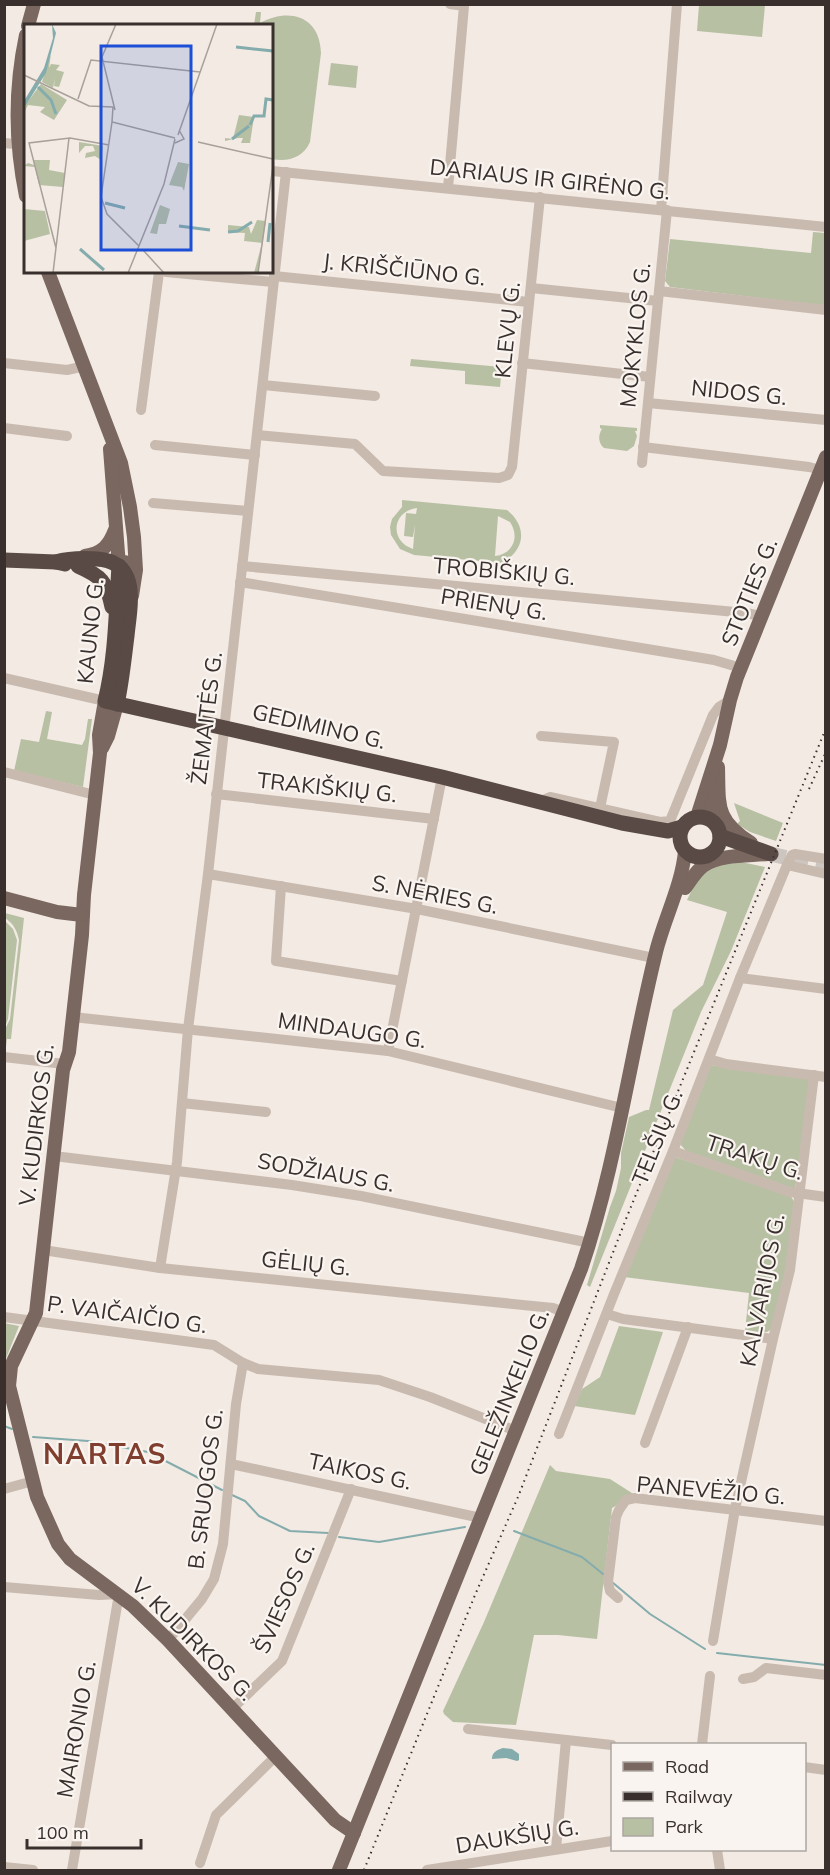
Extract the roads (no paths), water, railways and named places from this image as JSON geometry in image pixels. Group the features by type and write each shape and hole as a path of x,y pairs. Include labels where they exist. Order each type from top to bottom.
{"highway":[{"path":"4,560 78,562 103,568 119,566 128,581 131,598"},
{"path":"78,562 104,583 111,604 115,631"},
{"name":"KAUNO G.","path":"111,703 109,686 119,566"},
{"name":"V. KUDIRKOS G.","path":"111,703 122,680 131,598"},
{"name":"GEDIMINO G.","path":"111,703 540,801 622,823 667,839 683,849"},
{"path":"704,819 718,830 718,842 713,853 701,858 690,855 683,849 680,833 686,822 704,819"},
{"name":"GEDIMINO G.","path":"622,823 668,831 682,827"},
{"path":"718,842 765,853"}],"main road":[{"path":"29,24 34,4"},
{"path":"24,52 18,105 24,170"},
{"name":"V. KUDIRKOS G.","path":"48,273 121,463 126,483 134,548 135,582 131,598"},
{"name":"V. KUDIRKOS G.","path":"109,435 119,566"},
{"name":"STOTIES G.","path":"704,819 730,700 761,616 823,464"},
{"path":"78,562 107,548 116,528"},
{"path":"119,566 130,557 134,548"},
{"name":"V. KUDIRKOS G.","path":"111,703 108,736 100,753 73,1017 69,1052 64,1064 36,1313 7,1374 33,1480 41,1506 58,1544 70,1559 119,1594 168,1640 334,1820 354,1833"},
{"name":"STOTIES G.","path":"704,819 718,767 720,745"},
{"path":"718,767 719,801 724,820 733,831 765,853"},
{"name":"GELEŽINKELIO G.","path":"339,1870 590,1244 654,958 683,867 683,849"},
{"path":"685,888 700,867 706,864 731,857 765,853"},
{"name":"GELEŽINKELIO G.","path":"668,914 701,858"},
{"path":"4,898 61,913 82,915"},
{"path":"61,913 72,919 82,931"}],"street":[{"path":"448,188 464,6 450,4"},
{"name":"MOKYKLOS G.","path":"642,463 658,296 677,4"},
{"path":"4,142 22,144"},
{"name":"DARIAUS IR GIRĖNO G.","path":"273,171 825,226"},
{"name":"ŽEMAITĖS G.","path":"160,1268 182,1104 188,1029 208,874 286,172"},
{"name":"KLEVŲ G.","path":"257,435 354,444 383,471 499,478 508,475 512,467 540,197"},
{"path":"141,410 159,273"},
{"name":"J. KRIŠČIŪNO G.","path":"181,273 530,302"},
{"path":"531,288 825,310"},
{"path":"4,363 67,370 85,366"},
{"path":"522,363 650,377"},
{"path":"262,385 375,396"},
{"name":"NIDOS G.","path":"648,403 825,420"},
{"path":"4,428 68,436"},
{"path":"155,445 255,455"},
{"path":"644,447 808,467 823,464"},
{"path":"153,503 248,511"},
{"name":"TROBIŠKIŲ G.","path":"242,566 761,616"},
{"name":"PRIENŲ G.","path":"240,582 714,660 741,668"},
{"name":"GEDIMINO G.","path":"4,678 111,703"},
{"path":"540,801 550,797 660,822 670,821 713,715 719,707 730,700"},
{"path":"541,736 614,742 600,808"},
{"path":"4,772 95,795"},
{"path":"388,1051 442,777"},
{"name":"TRAKIŠKIŲ G.","path":"216,794 434,819"},
{"path":"825,859 795,854 789,860 825,871"},
{"name":"TELŠIŲ G.","path":"559,1434 789,860"},
{"name":"S. NĖRIES G.","path":"208,874 417,909 654,958"},
{"path":"281,886 276,961 402,981"},
{"path":"740,978 825,989"},
{"name":"MINDAUGO G.","path":"73,1017 388,1051 622,1108"},
{"path":"4,1057 64,1064"},
{"path":"709,1059 726,1064 820,1076"},
{"name":"KALVARIJOS G.","path":"714,1641 735,1509 790,1270 820,1076"},
{"path":"182,1104 266,1112"},
{"name":"TRAKŲ G.","path":"673,1150 778,1188 825,1197"},
{"name":"SODŽIAUS G.","path":"54,1156 261,1180 361,1196 590,1244"},
{"name":"GĖLIŲ G.","path":"44,1250 160,1268 553,1308 564,1312"},
{"path":"607,1314 623,1319 773,1339"},
{"name":"P. VAIČAIČIO G.","path":"4,1317 214,1345 243,1364 258,1370 380,1380 430,1396 516,1431"},
{"path":"645,1443 688,1327"},
{"name":"B. SRUOGOS G.","path":"168,1640 195,1608 214,1579 223,1544 236,1404 243,1364"},
{"name":"TAIKOS G.","path":"231,1464 481,1518"},
{"path":"4,1489 33,1480"},
{"name":"ŠVIESOS G.","path":"232,1709 282,1661 351,1489"},
{"name":"PANEVĖŽIO G.","path":"618,1598 610,1591 608,1582 616,1517 626,1500 635,1498 825,1521"},
{"path":"4,1587 99,1595 119,1594"},
{"name":"MAIRONIO G.","path":"72,1870 119,1594"},
{"path":"743,1679 754,1677 765,1668 825,1676"},
{"path":"702,1743 710,1676"},
{"path":"468,1729 611,1745"},
{"path":"556,1849 566,1740"},
{"path":"200,1863 216,1815 276,1756"},
{"path":"806,1767 825,1770"},
{"name":"DAUKŠIŲ G.","path":"427,1870 611,1841"},
{"path":"717,1851 720,1870"},
{"path":"4,1867 33,1870"}],"water":[{"path":"503,1748 512,1749 519,1754 519,1760 492,1759 494,1753"}],"waterway":[{"path":"4,1426 12,1429"},
{"path":"33,1437 88,1441 148,1452 222,1490"},
{"path":"232,1495 245,1501 259,1516 290,1531 328,1533"},
{"path":"339,1537 379,1542 465,1527"},
{"path":"514,1531 582,1557 603,1574"},
{"path":"612,1582 650,1614 705,1649"},
{"path":"717,1653 826,1665"}],"tunnel":[{"path":"771,854 826,867"}],"railway":[{"path":"364,1870 475,1595 518,1497 626,1219 826,728"},
{"path":"809,789 826,752"}],"district":[{"name":"NARTAS","path":"105,1453"}]}
